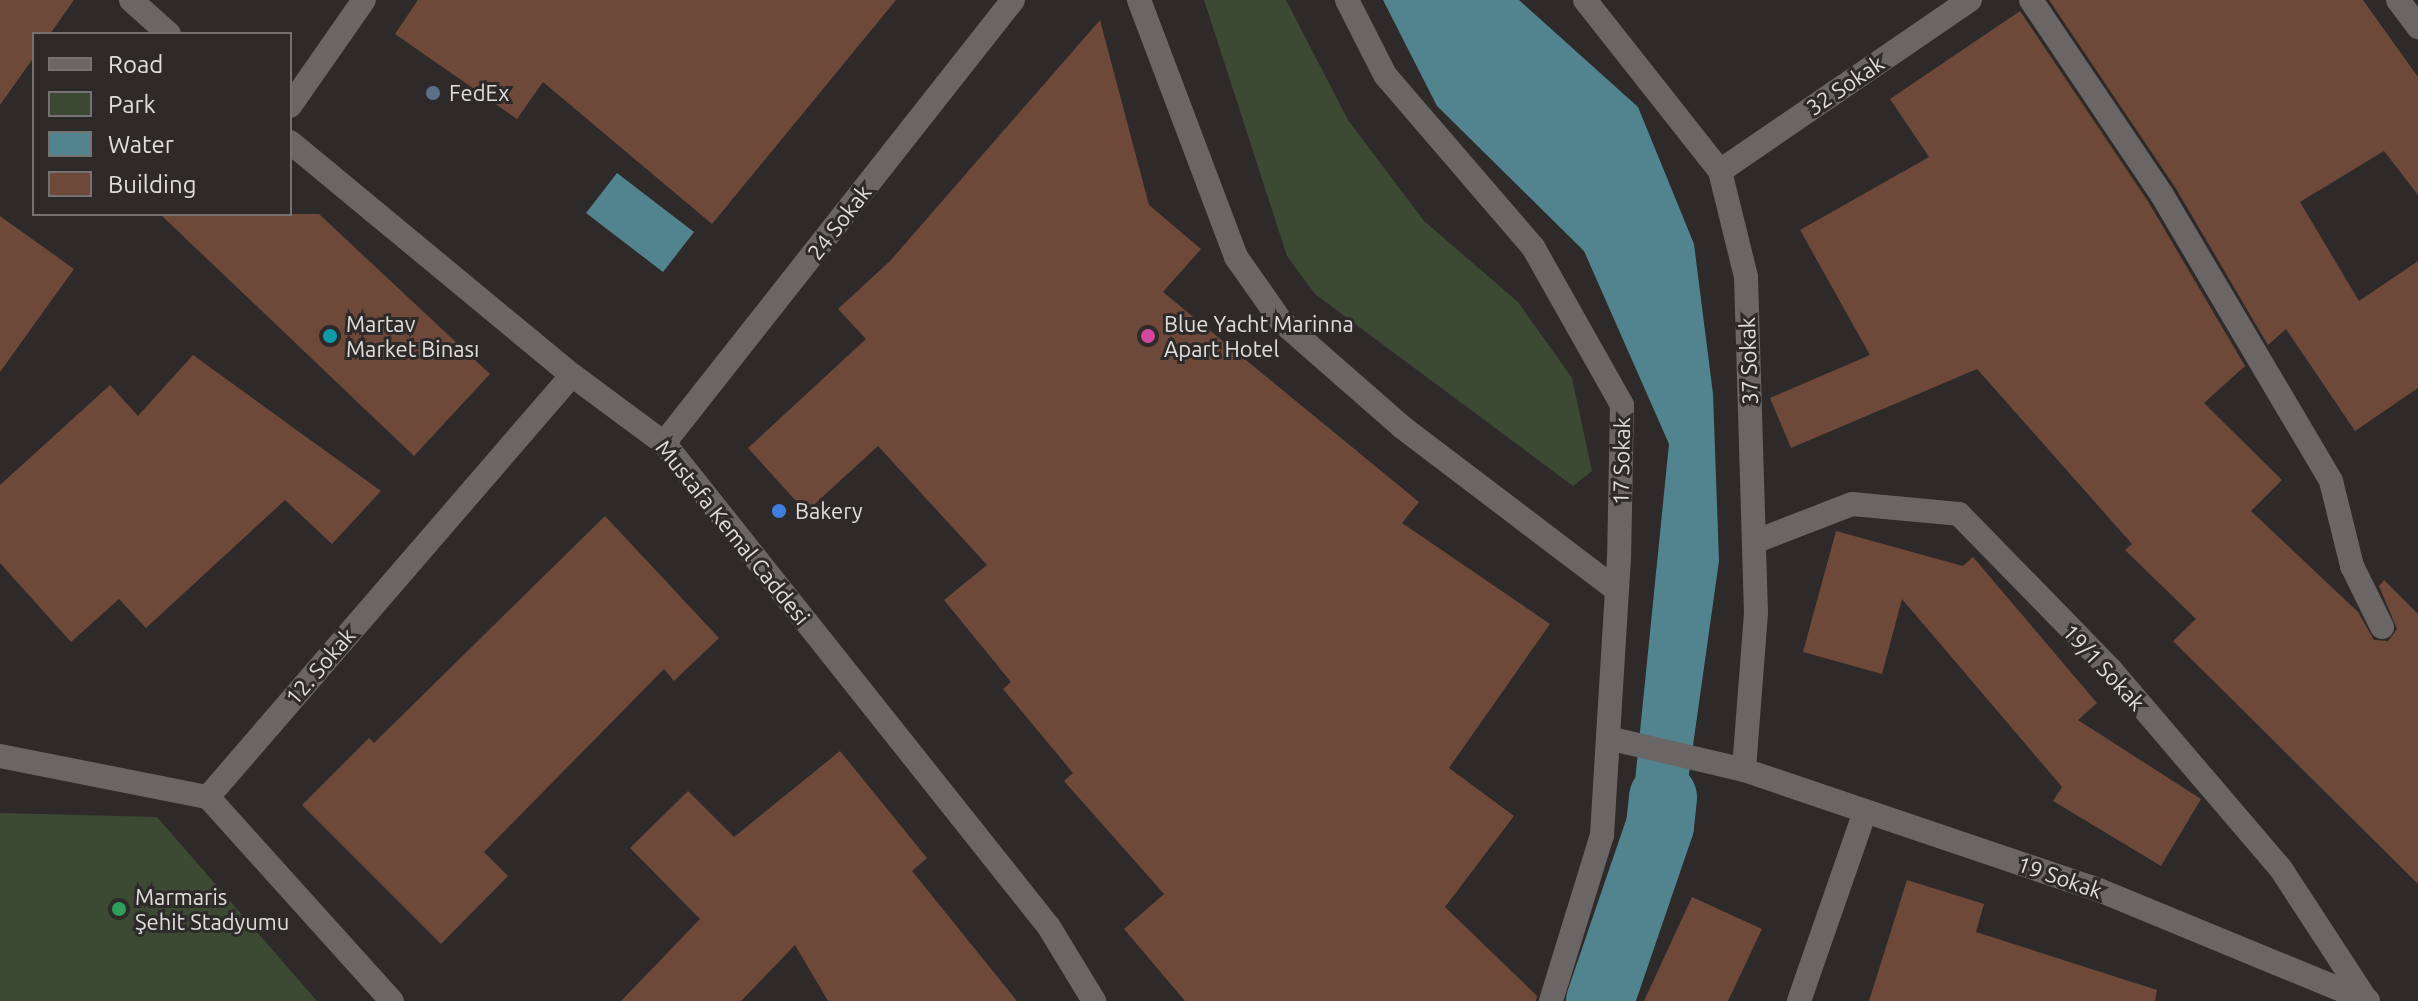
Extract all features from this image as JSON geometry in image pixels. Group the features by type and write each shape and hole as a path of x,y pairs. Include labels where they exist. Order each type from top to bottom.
{"street":[{"path":"131,0 167,32"},
{"path":"292,103 364,0"},
{"name":"24 Sokak","path":"664,443 1013,0"},
{"path":"1139,0 1236,257 1281,321 1402,427 1617,590"},
{"name":"17 Sokak","path":"1347,0 1385,75 1533,247 1622,405 1617,590 1602,835 1551,1001"},
{"name":"37 Sokak","path":"1585,0 1720,171 1746,277 1756,613 1744,770"},
{"name":"32 Sokak","path":"1720,171 1970,0"},
{"path":"2031,0 2162,195 2331,481 2352,566 2382,627"},
{"path":"2398,0 2418,27"},
{"name":"Mustafa Kemal Caddesi","path":"292,144 572,375 664,443 1049,927 1094,1001"},
{"name":"12. Sokak","path":"208,797 572,375"},
{"name":"19/1 Sokak","path":"1754,542 1852,504 1959,514 2111,670 2281,869 2367,1000"},
{"name":"19 Sokak","path":"1608,738 1744,770 2099,890 2367,1000"},
{"path":"0,756 208,797 392,1001"},
{"path":"1799,1001 1865,811"}],"green space":[{"path":"1204,0 1286,0 1348,120 1424,221 1518,302 1572,378 1592,471 1573,486 1315,294 1287,256"},
{"name":"Marmaris Şehit Stadyumu","path":"0,813 157,817 317,1001 0,1001"}],"water":[{"path":"1383,0 1519,0 1638,107 1694,244 1713,394 1719,561 1688,781 1663,797 1634,791 1669,444 1584,251 1437,106"},
{"path":"617,173 694,232 663,272 586,213"}],"building":[{"path":"0,0 74,0 51,32 32,32 32,60 0,105"},
{"path":"418,0 896,0 712,224 543,82 517,119 395,34"},
{"path":"2049,0 2363,0 2418,77 2418,195 2384,151 2300,202 2359,301 2418,261 2418,388 2355,431 2286,329 2268,345 2175,187"},
{"path":"2020,11 2149,203 2245,366 2204,403 2282,480 2251,511 2358,612 2374,640 2388,641 2397,629 2379,586 2384,580 2418,614 2418,884 2173,641 2196,619 2125,550 2132,544 1977,369 1791,448 1770,398 1870,355 1800,230 1929,157 1890,99"},
{"path":"1100,20 1149,205 1201,249 1163,292 1419,502 1402,523 1550,624 1449,768 1514,816 1445,907 1537,996 1536,1001 1185,1001 1124,929 1164,894 1064,781 1073,773 1003,689 1011,682 944,600 987,565 878,446 806,512 748,448 866,339 838,309 890,261"},
{"path":"319,214 490,374 414,456 162,216"},
{"path":"0,216 74,269 0,372"},
{"path":"193,355 381,491 332,544 285,500 146,628 119,599 71,642 0,563 0,485 110,385 138,416"},
{"path":"605,516 719,638 674,681 664,669 484,852 508,876 441,944 302,805 369,738 374,743"},
{"path":"1836,531 1963,566 1973,557 2097,703 2078,720 2201,799 2161,866 2053,801 2062,787 1902,599 1882,674 1803,652"},
{"path":"840,751 927,858 912,871 1017,1001 828,1001 795,945 741,1001 621,1001 700,919 630,848 688,791 734,837"},
{"path":"1907,880 1984,904 1976,932 2157,990 2155,1001 1869,1001"},
{"path":"1692,897 1762,929 1728,1001 1644,1001"}],"waterway":[{"path":"1600,1001 1660,826 1663,797"}],"place":[{"name":"FedEx","path":"433,93"},
{"name":"Martav Market Binası","path":"330,336"},
{"name":"Blue Yacht Marinna Apart Hotel","path":"1148,336"},
{"name":"Bakery","path":"779,511"},
{"name":"Marmaris Şehit Stadyumu","path":"119,909"}]}
